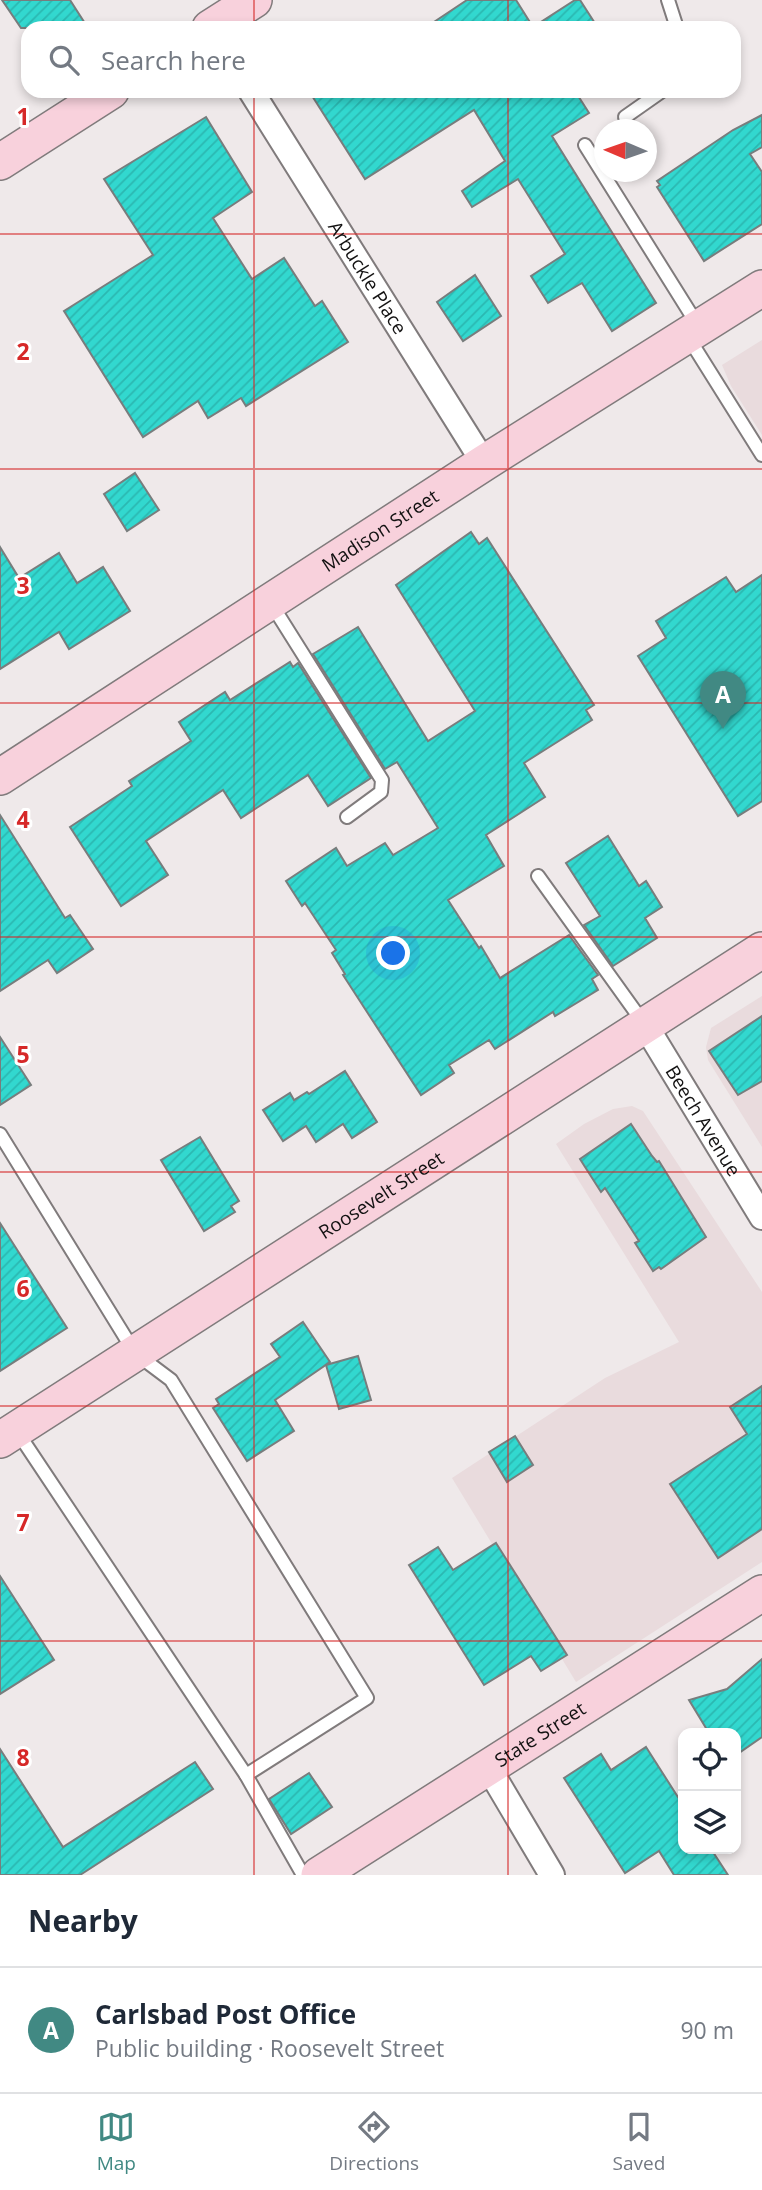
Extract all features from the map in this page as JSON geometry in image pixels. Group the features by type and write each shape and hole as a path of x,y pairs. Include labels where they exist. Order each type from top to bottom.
{"street":[{"path":"222,21 254,0"},
{"path":"0,162 100,98"},
{"name":"Arbuckle Place","path":"255,98 484,463"},
{"name":"Madison Street","path":"0,777 484,463 762,288"},
{"name":"Roosevelt Street","path":"8,1435 762,950"},
{"name":"Beech Avenue","path":"645,1025 762,1217"},
{"name":"State Street","path":"318,1875 762,1593"},
{"path":"488,1767 552,1875"}],"lane":[{"path":"668,0 675,21"},
{"path":"625,117 652,98"},
{"path":"585,145 762,455"},
{"path":"270,602 382,780 382,792 347,817"},
{"path":"538,876 645,1025"},
{"path":"0,1134 135,1353 171,1380 367,1698 246,1775"},
{"path":"8,1435 246,1775 303,1875"}],"shaded area":[{"path":"762,340 762,435 731,386 722,365"},
{"path":"762,996 762,1147 708,1060 706,1047 711,1028"},
{"path":"632,1106 643,1111 762,1292 762,1562 576,1682 452,1478 605,1378 679,1342 556,1144 584,1124 613,1109"}],"building":[{"path":"2,0 70,0 84,21 21,21 21,28"},
{"path":"467,0 516,0 529,21 436,21"},
{"path":"575,0 580,0 594,21 542,21"},
{"path":"313,98 579,98 589,113 552,136 656,303 612,331 582,283 548,303 531,276 565,254 518,179 472,207 462,191 505,161 474,110 365,179"},
{"path":"762,115 762,147 750,154 762,172 762,224 704,261 657,187 660,185 657,181 733,130"},
{"path":"206,117 252,192 213,218 252,279 284,258 315,306 322,301 348,342 246,406 241,398 208,418 198,401 143,437 64,311 153,255 104,179"},
{"path":"475,275 501,316 463,341 437,302"},
{"path":"135,473 159,510 127,531 104,494"},
{"path":"471,532 479,544 487,538 594,705 586,710 592,720 524,763 545,797 486,835 504,866 448,900 500,978 569,935 598,975 592,979 598,990 555,1016 553,1012 495,1049 489,1040 449,1065 454,1073 421,1095 343,975 345,974 332,953 336,950 305,903 302,906 286,881 336,848 347,866 385,843 393,855 438,828 397,762 385,769 313,654 358,627 428,741 475,711 396,585"},
{"path":"0,547 19,578 59,553 77,583 103,567 130,611 69,649 59,632 0,669"},
{"path":"762,575 762,801 738,816 638,656 666,638 656,621 726,577 736,592"},
{"path":"290,662 293,667 298,663 371,778 328,806 308,775 241,818 223,790 146,841 168,875 121,906 70,827 132,786 129,781 191,741 179,722 225,692 230,700"},
{"path":"0,815 65,918 70,915 93,949 57,973 48,960 0,991"},
{"path":"608,836 639,886 646,881 662,907 645,918 657,938 613,966 584,925 600,916 566,863"},
{"path":"762,1016 762,1081 738,1095 709,1051"},
{"path":"0,1037 31,1085 0,1105"},
{"path":"345,1071 377,1122 352,1138 343,1124 316,1142 306,1126 283,1141 263,1110 290,1093 294,1100 307,1092 309,1094"},
{"path":"631,1124 652,1156 659,1161 706,1237 661,1269 659,1267 653,1271 635,1243 639,1241 605,1188 601,1192 580,1159"},
{"path":"200,1137 239,1201 231,1206 235,1212 204,1231 161,1160"},
{"path":"0,1223 67,1328 0,1371"},
{"path":"303,1322 330,1362 275,1400 294,1431 247,1461 213,1408 219,1404 216,1399 280,1357 271,1344"},
{"path":"358,1356 371,1400 339,1409 326,1365"},
{"path":"762,1386 762,1529 718,1558 670,1484 747,1434 730,1407"},
{"path":"515,1436 533,1465 507,1482 489,1452"},
{"path":"496,1543 567,1655 541,1671 531,1656 484,1685 409,1565 438,1547 453,1570"},
{"path":"0,1576 54,1660 0,1694"},
{"path":"762,1659 762,1737 741,1752 741,1728 706,1728 689,1700 727,1689"},
{"path":"646,1747 678,1797 678,1854 714,1854 728,1875 674,1875 659,1851 625,1873 564,1778 601,1754 611,1770"},
{"path":"0,1749 63,1847 195,1762 213,1789 80,1875 0,1875"},
{"path":"309,1773 332,1807 291,1834 269,1799"}],"place":[{"name":"Carlsbad Post Office","path":"723,729"}]}
